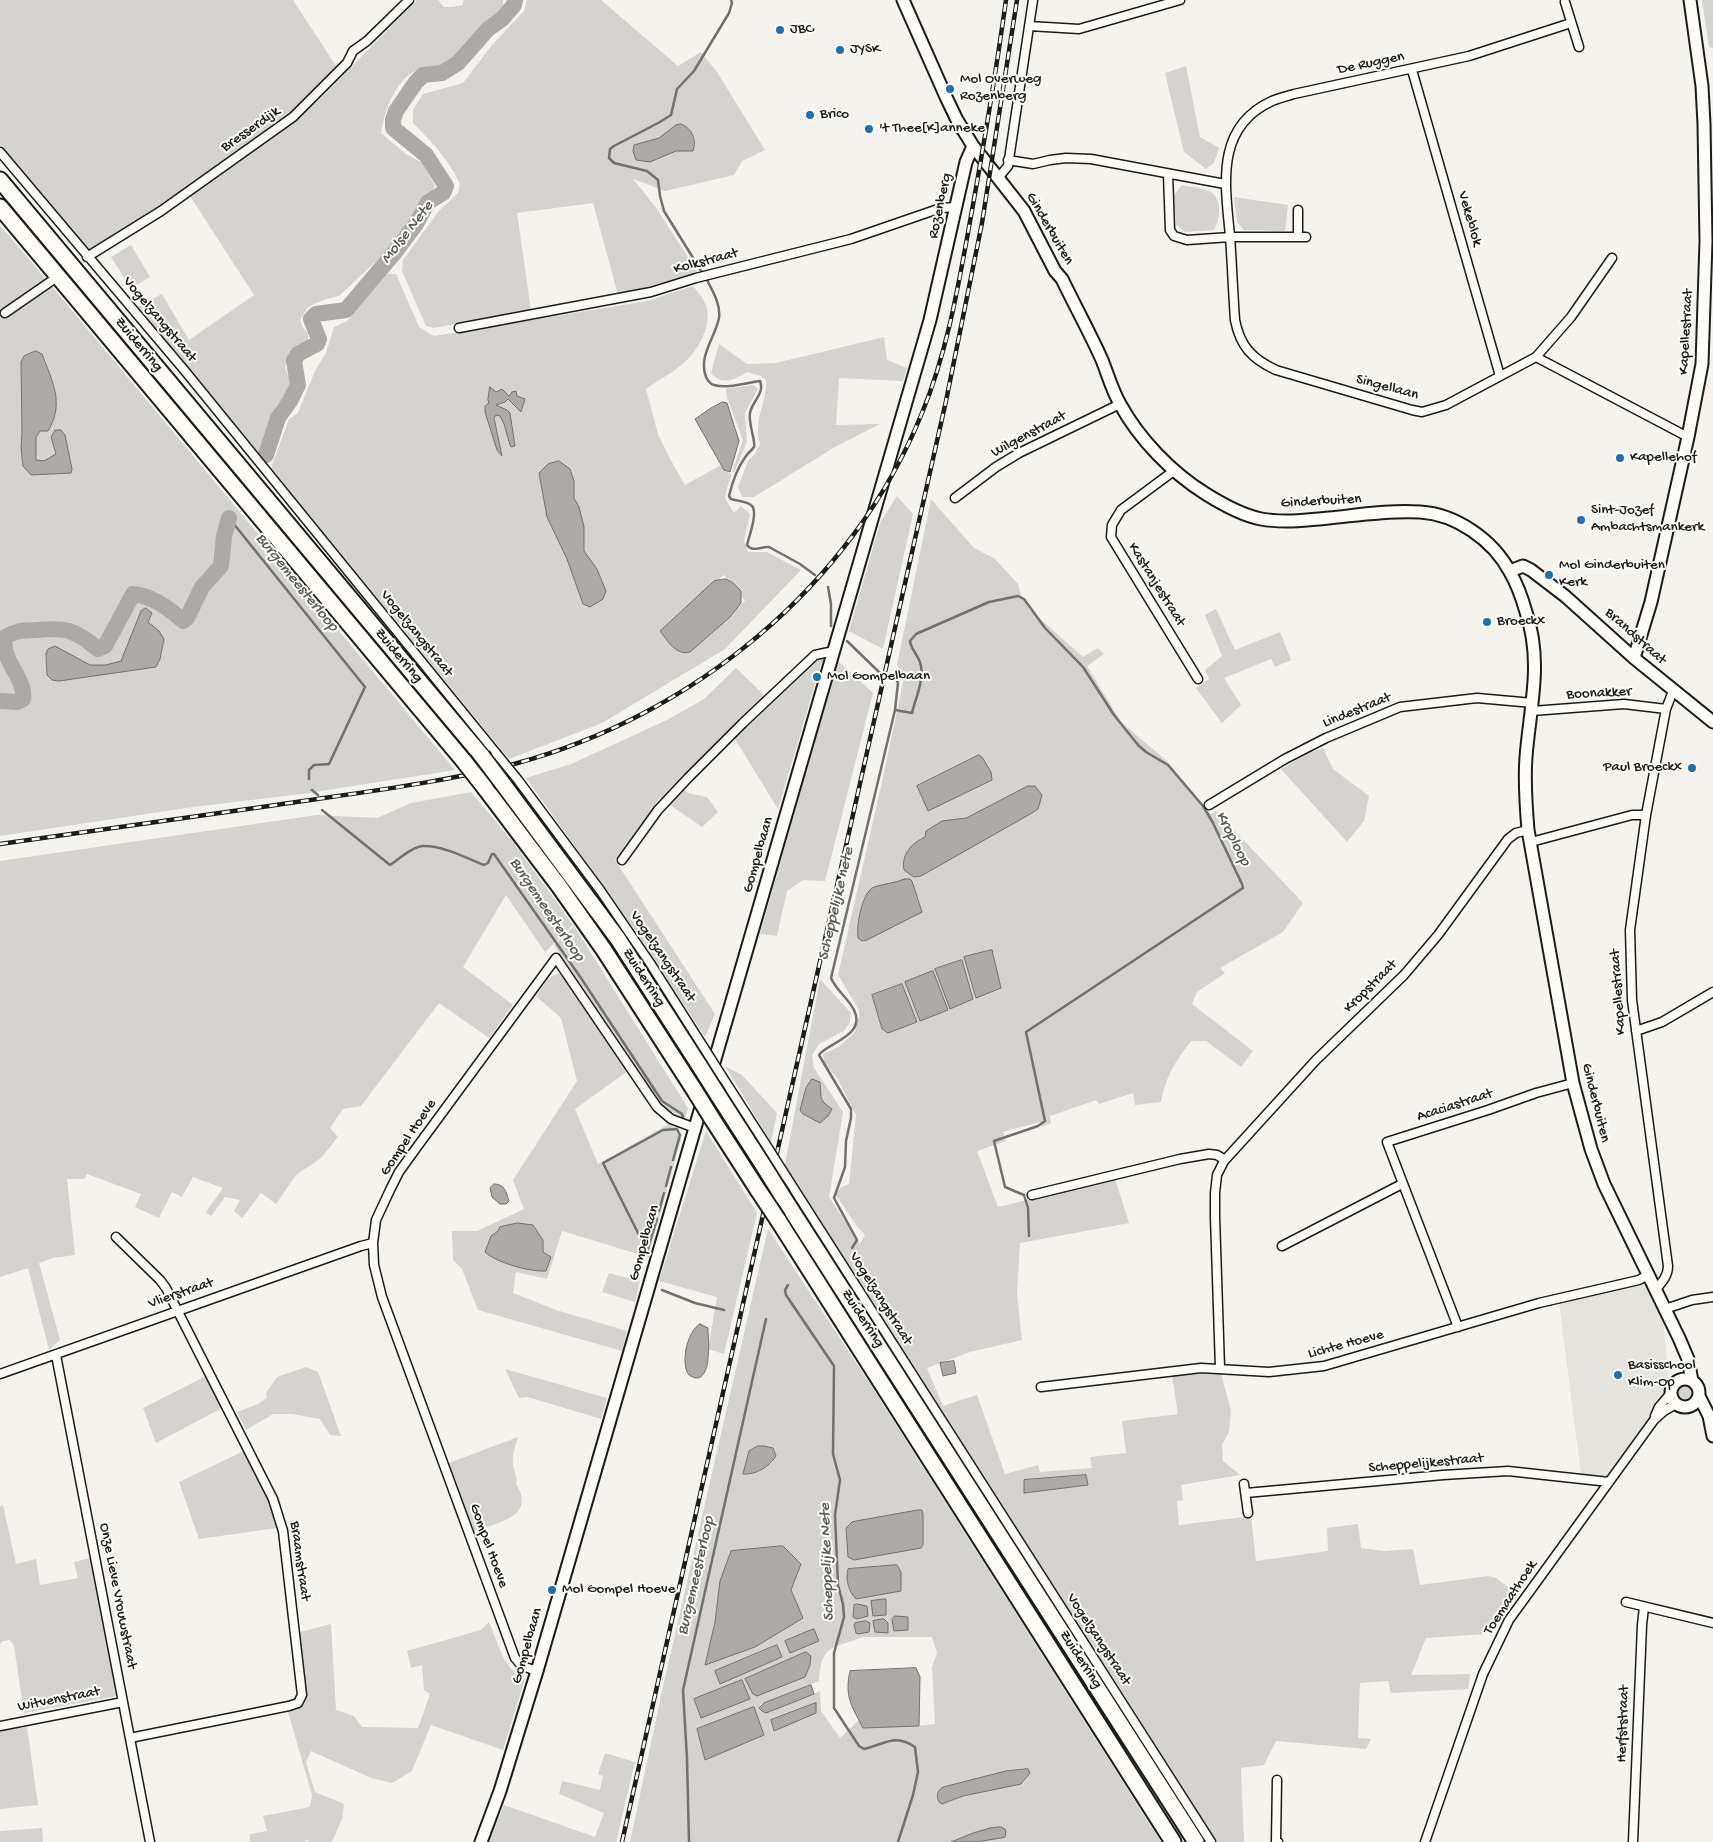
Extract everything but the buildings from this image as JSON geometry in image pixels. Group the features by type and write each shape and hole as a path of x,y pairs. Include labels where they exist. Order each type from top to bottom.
{"highway":[{"name":"Zuiderring","path":"0,180 511,782 618,939 1196,1842"},
{"name":"Zuiderring","path":"0,207 485,788 604,950 1173,1842"}],"street":[{"name":"Bresserdijk","path":"87,257 161,211 293,117 347,63 353,51 367,41 409,0"},
{"path":"903,0 946,97 973,146"},
{"path":"999,178 1006,170 1008,160 1033,0"},
{"path":"1029,26 1079,29 1180,0"},
{"name":"Kapellestraat","path":"1634,658 1651,602 1688,437 1702,364 1709,241 1702,86 1690,0"},
{"path":"1565,2 1579,47"},
{"name":"De Ruggen","path":"1230,238 1225,184 1227,157 1242,125 1254,112 1273,100 1469,56 1571,23"},
{"name":"Vekeblok","path":"1412,70 1500,376"},
{"name":"Ginderbuiten","path":"973,146 1024,211 1055,271 1062,279 1102,361 1120,404 1144,439 1175,470 1212,497 1238,511 1260,518 1293,521 1408,512 1431,513 1446,518 1478,535 1501,558 1510,571 1527,613 1531,631 1535,666 1525,785 1530,836 1574,1083 1590,1149 1685,1354 1687,1380"},
{"name":"Rozenberg","path":"898,429 930,320 966,162 973,146"},
{"name":"Vogelzangstraat","path":"0,152 191,379 489,754"},
{"path":"1008,160 1033,164 1066,158 1091,159 1225,184"},
{"path":"1168,174 1170,230 1174,236 1187,240 1306,237"},
{"name":"Kolkstraat","path":"459,328 651,292 700,277 851,239 941,208 956,207"},
{"path":"1298,210 1298,237"},
{"name":"Singellaan","path":"1230,238 1235,320 1238,335 1244,346 1261,362 1276,370 1422,412 1446,406 1536,357 1571,317 1612,258"},
{"path":"5,314 72,266"},
{"path":"1536,357 1688,437"},
{"name":"Wilgenstraat","path":"955,498 1019,452 1120,404"},
{"name":"Gompelbaan","path":"481,1842 500,1791 537,1671 898,429"},
{"name":"Kastanjestraat","path":"1175,470 1121,510 1112,525 1111,537 1198,679"},
{"name":"Brandstraat","path":"1510,571 1523,566 1531,570 1565,596 1673,691 1713,722"},
{"path":"622,860 658,810 748,718 815,655 834,651"},
{"name":"Kapellestraat","path":"1656,1289 1665,1278 1668,1266 1636,1030 1630,965 1630,930 1646,815 1666,709 1673,691"},
{"name":"Lindestraat","path":"1209,805 1285,758 1326,738 1400,707 1477,698 1533,707"},
{"name":"Boonakker","path":"1533,707 1624,704 1666,709"},
{"name":"Vogelzangstraat","path":"511,782 600,890 650,963 1211,1842"},
{"path":"1530,836 1632,816 1646,815"},
{"name":"Kropstraat","path":"1220,1368 1214,1193 1218,1171 1225,1160 1316,1060 1404,975 1438,936 1508,839 1516,833 1530,836"},
{"name":"Gompel Hoeve","path":"537,1671 522,1666 515,1658 382,1297 374,1264 373,1243 376,1220 399,1172 556,958 657,1107 671,1119 695,1128"},
{"path":"1636,1030 1662,1022 1713,992"},
{"name":"Acaciastraat","path":"1458,1327 1387,1142 1536,1093 1574,1083"},
{"path":"1032,1195 1180,1159 1209,1154 1218,1155 1225,1160"},
{"path":"1282,1246 1402,1184"},
{"name":"Braamstraat","path":"116,1237 160,1280 273,1500 283,1532 302,1695 298,1703 289,1706 130,1738"},
{"name":"Vlierstraat","path":"0,1374 177,1310 373,1243"},
{"name":"Lichte Hoeve","path":"1041,1387 1180,1370 1220,1368 1269,1372 1324,1366 1539,1303 1639,1280 1648,1275"},
{"path":"1665,1309 1692,1300 1713,1297"},
{"name":"Onze Lieve Vrouwstraat","path":"56,1354 150,1842"},
{"path":"1687,1380 1698,1387 1695,1401 1684,1407 1674,1399 1674,1385 1687,1380"},
{"name":"Toemaathoek","path":"1654,1420 1659,1408 1674,1399"},
{"name":"Toemaathoek","path":"1424,1842 1483,1674 1503,1632 1533,1585 1654,1420 1674,1399"},
{"path":"1695,1401 1709,1416 1713,1436"},
{"name":"Scheppelijkestraat","path":"1246,1493 1442,1475 1508,1471 1609,1482"},
{"path":"1244,1484 1248,1513"},
{"path":"1626,1602 1713,1623"},
{"name":"Herfststraat","path":"1633,1842 1644,1607"},
{"name":"Witvenstraat","path":"0,1726 123,1702"},
{"path":"1276,1780 1275,1830 1276,1841 1278,1842"}],"shaded area":[{"path":"0,0 293,0 338,69 301,105 262,135 184,191 90,250 87,249 0,144"},
{"path":"417,0 438,0 444,7 452,7 462,5 464,0 503,0 503,6 465,47 448,62 441,66 423,68 406,77 389,103 381,133 406,154 422,163 435,186 432,191 425,194 421,207 406,229 386,252 339,296 323,300 308,307 300,320 303,328 308,333 308,341 293,350 287,359 285,367 290,381 288,393 276,406 261,455 137,307 162,294 189,340 254,295 190,196 292,124 322,97"},
{"path":"527,0 601,0 678,66 701,52 717,72 765,150 742,161 734,175 665,191 633,179 657,209 698,273 618,295 593,203 517,213 531,310 434,328 426,326 402,271 403,260 438,212 458,193 460,184 440,152 413,123 413,110 423,94 463,83 492,45 524,11"},
{"path":"1702,0 1713,0 1713,48 1709,47"},
{"path":"1186,66 1200,137 1219,148 1214,163 1206,169 1184,152 1165,73"},
{"path":"681,124 688,128 693,135 693,151 676,151 650,162 636,160 633,151 634,145 659,138 676,125"},
{"path":"1182,185 1211,192 1215,196 1219,210 1218,221 1214,230 1185,232 1176,225 1174,195"},
{"path":"1234,197 1288,205 1285,231 1244,230 1237,222"},
{"path":"0,225 455,770 302,794 193,807 0,836"},
{"path":"131,245 150,277 131,289 111,257"},
{"path":"387,274 396,274 419,327 434,336 647,301 693,286 702,297 706,306 708,315 706,329 700,343 688,359 646,389 658,434 685,485 721,465 725,471 732,475 725,498 734,513 741,506 750,514 744,541 748,552 767,552 801,570 725,649 602,723 509,759 271,468 289,419 298,413 315,371 326,353 334,327 347,321","holes":["724,575 745,601 686,653 660,631"]},
{"path":"884,337 887,360 907,368 903,381 839,378 836,425 880,424 835,447 754,497 742,497 738,487 748,461 755,454 760,444 758,426 766,389 766,380 761,376 747,372 724,381 715,377 711,373 719,344 747,364 776,363"},
{"path":"36,351 42,354 53,383 56,411 48,431 40,431 36,437 36,460 44,461 56,454 51,437 55,430 61,430 65,435 72,469 71,473 31,475 23,466 21,448 21,362 24,356"},
{"path":"753,385 758,389 745,413 747,442 734,473 732,472 743,440 727,398 726,389"},
{"path":"490,387 496,392 502,389 509,396 512,392 516,391 517,396 525,399 521,412 508,399 496,405 510,413 515,446 511,447 504,424 500,416 496,415 494,418 502,456 497,450 485,412 485,406 489,403"},
{"path":"723,402 727,403 739,441 730,472 724,470 695,419"},
{"path":"559,461 570,469 574,481 574,498 579,507 584,527 584,551 597,569 606,591 603,599 590,607 583,604 567,559 547,517 539,473 548,464"},
{"path":"897,496 913,514 883,649 849,631 880,523"},
{"path":"931,499 974,548 995,559 1018,584 1021,595 1030,610 1083,657 1098,648 1104,654 1087,666 1122,723 1167,761 1211,814 1216,811 1303,903 1283,932 1220,968 1225,973 1197,992 1192,1004 1253,1051 1241,1067 1206,1041 1191,1041 1172,1070 1161,1102 1135,1105 1133,1093 1099,1104 1096,1100 1050,1116 1051,1123 1042,1127 1040,1122 1003,1132 1006,1141 977,1151 998,1207 1115,1179 1129,1223 1020,1243 1017,1294 1022,1340 970,1352 927,1368 943,1406 977,1395 1005,1474 1038,1465 1040,1472 1092,1468 1090,1457 1126,1453 1122,1421 1178,1414 1172,1376 1202,1373 1221,1374 1231,1410 1229,1432 1222,1445 1223,1461 1240,1475 1181,1485 1183,1500 1177,1501 1179,1525 1251,1516 1256,1561 1328,1551 1327,1528 1358,1524 1361,1548 1384,1551 1413,1549 1420,1585 1488,1576 1496,1578 1519,1595 1496,1626 1486,1634 1426,1638 1411,1675 1470,1674 1468,1689 1391,1693 1388,1681 1360,1683 1358,1738 1371,1739 1366,1749 1276,1741 1264,1765 1241,1768 1244,1842 1217,1842 1119,1687 965,1452 785,1164 820,979 851,1013 850,1022 844,1031 819,1044 812,1055 814,1068 843,1112 829,1197 860,1244 865,1235 836,1195 841,1187 849,1184 856,1115 838,1080 824,1061 823,1054 838,1047 851,1036 855,1031 859,1017 859,1010 838,975 904,678 897,665","holes":["1086,1475 1087,1485 1024,1493 1024,1480"]},
{"path":"726,579 741,591 741,603 730,617 690,652 685,653 676,650 660,631 714,581"},
{"path":"146,608 152,613 148,622 159,631 164,639 160,659 156,667 59,681 52,680 47,675 46,654 48,649 55,646 90,665 106,665 121,661 141,611"},
{"path":"1216,609 1235,650 1280,632 1291,660 1275,667 1271,659 1224,678 1241,705 1222,723 1196,688 1209,679 1205,670 1222,656 1205,615"},
{"path":"824,658 778,809 735,739 818,659"},
{"path":"838,661 873,693 825,881 803,880 787,891 777,936 760,934"},
{"path":"736,668 765,696 677,782 688,793 707,797 718,812 702,827 660,798 615,860 715,1014 705,1037 640,938 526,778 571,764 667,720 704,699"},
{"path":"1323,748 1333,769 1369,796 1364,821 1347,842 1281,769 1307,754"},
{"path":"979,755 991,772 992,780 928,811 917,786"},
{"path":"1028,786 1035,786 1042,795 1038,809 921,876 914,877 904,870 904,859 908,850 925,837 926,831 942,821 966,818"},
{"path":"471,792 514,843 573,925 545,952 506,895 463,967 513,1005 489,1038 439,1003 361,1106 343,1109 330,1128 338,1137 321,1158 296,1175 276,1204 261,1193 242,1218 234,1211 240,1200 225,1197 211,1216 206,1212 223,1188 193,1177 182,1197 172,1192 159,1218 135,1207 141,1194 87,1174 84,1179 67,1179 75,1255 53,1258 39,1263 60,1340 49,1350 28,1268 0,1277 0,861 317,815 377,818 411,803"},
{"path":"905,879 912,881 922,912 862,941 858,938 858,926 866,895 874,887"},
{"path":"574,926 688,1108 685,1119 663,1107 657,1100 554,945"},
{"path":"992,950 1001,988 976,998 964,957"},
{"path":"962,960 973,999 950,1009 935,969"},
{"path":"933,971 948,1010 920,1021 905,982"},
{"path":"558,973 564,978 628,1071 575,1109 598,1164 669,1124 677,1130 681,1139 648,1257 562,1231 547,1279 516,1272 513,1293 556,1310 627,1331 622,1351 478,1310 462,1269 453,1260 452,1231 477,1231 524,1209 513,1180 577,1081 561,1018 536,996 548,979"},
{"path":"902,984 917,1022 888,1033 882,1029 872,995"},
{"path":"725,1066 742,1075 777,1113 771,1142"},
{"path":"812,1079 820,1082 821,1097 824,1103 832,1109 828,1116 820,1123 803,1114 800,1110 806,1088"},
{"path":"706,1131 757,1213 724,1354 708,1349 717,1297 659,1281"},
{"path":"494,1184 501,1185 504,1189 509,1201 506,1204 500,1204 492,1197 490,1188"},
{"path":"518,1223 533,1225 543,1240 543,1252 551,1257 546,1271 514,1266 497,1260 485,1252 491,1236 500,1227"},
{"path":"768,1229 874,1390 1161,1842 976,1842 1004,1837 973,1833 951,1842 630,1842 662,1691","holes":["758,1446 773,1462 755,1473 743,1474 749,1450","922,1510 923,1545 848,1557 847,1528","897,1566 901,1572 901,1591 856,1599 851,1593 847,1578 848,1570","715,1622 755,1647 705,1665","863,1637 932,1637 937,1653 932,1667 935,1724 863,1728 859,1720 840,1738 821,1711 820,1691 766,1713 760,1705 819,1681 822,1660 836,1646","777,1645 782,1658 720,1683 715,1671","816,1704 774,1731 771,1720","1006,1771 1026,1778 1024,1782 963,1796 948,1802 943,1787"]},
{"path":"609,1273 640,1281 635,1302 602,1292"},
{"name":"Basisschool Klim-Op","path":"1643,1285 1647,1288 1663,1320 1669,1385 1658,1406 1607,1477 1581,1474 1559,1303"},
{"path":"700,1324 708,1328 709,1351 707,1367 701,1377 696,1378 689,1375 686,1370 685,1356 688,1340 695,1328"},
{"path":"954,1361 956,1373 943,1376 940,1363"},
{"path":"306,1367 318,1372 341,1436 330,1435 320,1419 292,1414 273,1414 246,1430 237,1412 258,1404 267,1398 266,1393 277,1377"},
{"path":"505,1369 607,1398 601,1419 528,1397 519,1398"},
{"path":"206,1376 222,1408 156,1443 143,1408"},
{"path":"1682,1385 1688,1385 1693,1390 1691,1399 1682,1401 1677,1396 1677,1390"},
{"path":"518,1437 514,1451 513,1468 522,1504 512,1517 474,1531 449,1463"},
{"path":"758,1446 773,1448 776,1456 762,1470 743,1474 749,1451"},
{"path":"244,1451 269,1498 277,1528 199,1539 179,1482"},
{"path":"1086,1475 1088,1485 1024,1493 1024,1480"},
{"path":"3,1505 16,1564 36,1559 40,1585 78,1578 74,1562 91,1558 117,1696 24,1713 14,1646 10,1640 3,1641 0,1644 0,1506"},
{"path":"922,1510 923,1514 923,1545 921,1548 854,1560 848,1557 846,1528 852,1522"},
{"path":"783,1546 801,1564 791,1590 803,1618 755,1647 705,1665 715,1622 720,1581 731,1551"},
{"path":"897,1565 901,1572 901,1591 856,1599 847,1581 848,1569"},
{"path":"886,1599 886,1615 873,1616 871,1601"},
{"path":"854,1605 867,1606 868,1616 857,1619 853,1617"},
{"path":"895,1616 908,1617 908,1630 894,1631 892,1620"},
{"path":"884,1619 888,1623 888,1633 875,1632 873,1621"},
{"path":"866,1621 870,1623 869,1632 856,1633 855,1623"},
{"path":"489,1622 502,1655 510,1668 525,1679 503,1750 431,1725 412,1771 392,1783 371,1778 311,1751 306,1762 315,1792 344,1804 342,1819 332,1842 310,1842 306,1840 305,1842 250,1842 250,1834 267,1831 263,1816 310,1807 312,1795 288,1712 300,1706 307,1695 300,1632 331,1624 336,1710 354,1716 362,1727 418,1728 430,1694 424,1690 422,1665 411,1668 407,1651 481,1630"},
{"path":"814,1629 819,1641 790,1653 785,1641"},
{"path":"777,1645 782,1657 720,1684 715,1671"},
{"path":"806,1652 811,1656 810,1665 805,1677 757,1696 753,1694 745,1679"},
{"path":"916,1668 920,1677 919,1726 863,1728 850,1701 848,1680 850,1671"},
{"path":"742,1680 750,1699 701,1718 694,1699"},
{"path":"811,1685 814,1694 766,1713 759,1708 764,1703"},
{"path":"816,1703 816,1713 774,1731 771,1720"},
{"path":"754,1707 764,1735 705,1760 697,1729"},
{"path":"27,1727 38,1805 0,1809 0,1731"},
{"path":"605,1753 635,1762 616,1842 489,1842 504,1805 595,1837 604,1813 559,1794 562,1781 600,1790 603,1776 598,1774"},
{"path":"1028,1769 1030,1773 1021,1784 963,1796 942,1804 938,1800 937,1795 943,1787 1006,1771"},
{"path":"1001,1827 1005,1829 1005,1837 976,1842 951,1842 973,1833"},
{"path":"42,1828 43,1842 0,1842 0,1831"}],"waterway":[{"name":"Molse Nete","path":"266,455 278,418 298,385 294,361 298,354 317,344 319,339 311,319 316,314 346,310 395,252 416,224 428,202 443,193 446,186 426,155 393,128 396,111 423,75 442,73 458,63 488,29 502,19 514,5 515,0"},
{"name":"Scheppelijke nete","path":"703,274 664,211 658,180 647,171 614,163 609,158 610,149 614,146 671,115 677,89 694,71 729,13 731,0"},
{"name":"Scheppelijke nete","path":"706,278 716,297 719,308 719,318 704,362 708,381 719,386 760,381 761,386 760,394 750,413 754,447 740,465 729,496 731,499 749,504 753,508 754,518 747,545 749,547 752,549 769,547 800,564 815,575"},
{"name":"Burgemeesterloop","path":"229,518 365,687 329,764 314,765 309,770 309,779"},
{"name":"Molse Nete","path":"0,701 17,702 23,699 21,683 9,661 4,646 5,637 9,635 16,632 46,629 70,631 98,649 105,646 133,594 147,597 160,603 183,621 187,618 202,587 221,566 224,536 229,518"},
{"name":"Scheppelijke nete","path":"828,587 831,604 831,626"},
{"name":"Kroploop","path":"895,710 912,713 918,692 922,673 920,662 910,641 916,634 989,602 1018,596 1024,599 1045,628 1083,667 1114,715 1138,745 1168,765 1203,806 1242,884 1243,888 1026,1032 1045,1121 1038,1126 994,1141 1005,1187 1024,1195 1028,1208 1029,1236"},
{"name":"Scheppelijke nete","path":"847,641 880,673"},
{"name":"Scheppelijke nete","path":"852,1248 857,1240 834,1198 845,1167 846,1141 851,1109 819,1055 844,1038 855,1026 854,1010 831,978 895,710 898,683 895,677"},
{"name":"Burgemeesterloop","path":"312,790 318,795"},
{"name":"Burgemeesterloop","path":"322,810 390,865 411,850 424,846 447,850 484,865 488,863 492,854 494,854 581,978 662,1101 682,1114 683,1117"},
{"path":"647,1251 603,1163 663,1130 677,1129 680,1135 673,1160"},
{"name":"Burgemeesterloop","path":"666,1186 671,1167"},
{"name":"Burgemeesterloop","path":"659,1211 664,1193"},
{"name":"Burgemeesterloop","path":"648,1255 647,1251 657,1219"},
{"name":"Scheppelijke Nete","path":"788,1285 785,1290 786,1295 834,1366 833,1454 840,1480 835,1515 838,1585 844,1617 834,1653 834,1708 859,1746 864,1749 896,1740 915,1747 918,1772 913,1795 898,1842"},
{"name":"Burgemeesterloop","path":"662,1290 695,1303 724,1310"},
{"name":"Burgemeesterloop","path":"689,1842 683,1690 766,1319"}],"railway":[{"path":"0,844 395,788 514,764 580,742 643,713 703,677 759,635 809,587 854,534 892,476 922,413 939,365 957,291 985,135 1006,0"},
{"path":"622,1842 946,401 982,223 1017,0"}],"place":[{"name":"JBC","path":"780,30"},
{"name":"JYSK","path":"840,50"},
{"name":"Mol Overweg Rozenberg","path":"950,89"},
{"name":"Brico","path":"810,115"},
{"name":"'t Thee[K]anneke","path":"869,129"},
{"name":"Kapellehof","path":"1620,458"},
{"name":"Sint-Jozef Ambachtsmankerk","path":"1581,520"},
{"name":"Mol Ginderbuiten Kerk","path":"1549,575"},
{"name":"Broeckx","path":"1487,622"},
{"name":"Mol Gompelbaan","path":"817,677"},
{"name":"Paul Broeckx","path":"1692,768"},
{"name":"Basisschool Klim-Op","path":"1618,1375"},
{"name":"Mol Gompel Hoeve","path":"552,1590"}]}
